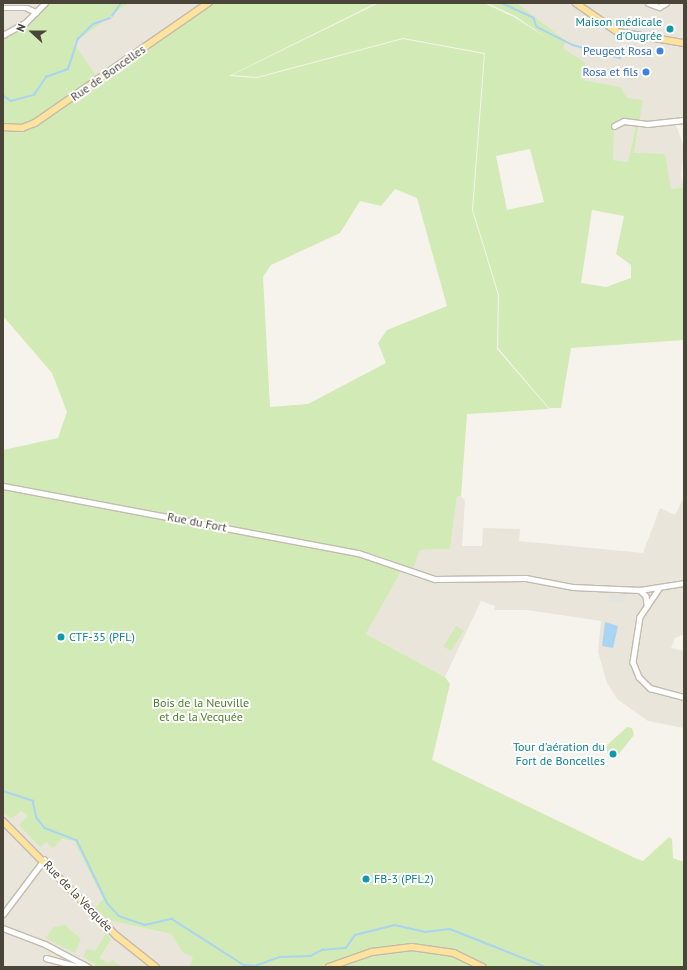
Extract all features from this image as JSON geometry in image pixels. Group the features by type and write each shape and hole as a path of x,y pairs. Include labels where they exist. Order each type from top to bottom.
{"main road":[{"name":"Rue de Boncelles","path":"3,127 22,128 35,123 208,3"},
{"path":"576,3 622,34 684,43"},
{"name":"Rue de la Vecquée","path":"3,821 44,860 117,936 156,967"},
{"path":"329,967 376,951 412,947 444,950 483,967"}],"street":[{"path":"3,35 36,12 45,3"},
{"path":"648,3 659,7 666,3"},
{"path":"3,8 27,8 36,12"},
{"path":"614,126 624,121 651,124 684,120"},
{"name":"Rue du Fort","path":"3,486 390,561 435,579 526,578 572,587 640,590 659,589 684,583"},
{"path":"659,589 647,604 634,645 636,673 657,692 684,697"},
{"path":"640,590 646,596 647,604"},
{"path":"3,914 44,860"},
{"path":"3,928 88,967"},
{"path":"46,958 75,966 83,964"}],"shaded area":[{"path":"3,3 41,3 23,22 3,33"},
{"path":"129,3 203,3 97,77 74,43"},
{"path":"517,3 684,3 684,124 636,125 628,162 612,160 614,126 627,98 621,87 583,80 586,63 562,50 566,41"},
{"path":"620,25 675,35 674,40 619,31"},
{"path":"676,125 684,147 681,176 684,187 671,189 634,153 639,126"},
{"path":"461,496 465,501 462,546 482,546 483,528 520,529 519,541 643,553 660,508 675,515 684,497 684,634 675,638 671,648 684,651 684,728 648,721 617,699 607,683 598,652 601,621 527,610 494,610 495,606 481,601 445,677 366,634 403,568 411,572 420,550 450,549 457,497"},
{"path":"611,591 627,592 624,603 610,602"},
{"path":"21,811 27,816 19,825 46,841 71,839 78,845 103,899 95,908 107,920 171,934 183,953 193,957 189,967 122,967 109,963 100,958 111,939 106,933 89,961 97,967 3,967 3,813 12,819"}],"green space":[{"path":"48,3 129,3 74,43 97,77 35,121 25,125 9,125 3,123 3,38 28,24"},
{"path":"211,3 376,3 229,76 257,78 403,39 484,54 472,210 498,295 497,349 549,409 467,414 461,496 457,497 450,549 420,550 413,569 373,554 3,483 3,450 58,438 67,412 52,373 3,316 3,130 19,131 37,125","holes":["395,189 417,198 447,306 387,330 378,343 386,363 308,404 270,407 263,277 271,265 340,233 360,201 381,206"]},
{"path":"379,3 484,3 514,17 586,63 583,80 621,87 627,98 643,100 634,153 665,154 671,189 684,187 684,340 571,348 561,408 549,408 498,348 499,295 473,210 485,53 403,38 257,77 232,75","holes":["636,125 628,162 613,160 614,126","530,149 544,202 507,210 496,156","592,210 624,216 616,254 631,265 631,278 606,287 581,283"]},
{"path":"487,3 517,3 566,41 563,49 515,16"},
{"name":"Bois de la Neuville et de la Vecquée","path":"3,488 367,557 403,568 366,634 445,677 450,684 432,760 643,861 669,837 672,839 673,858 684,862 684,967 189,967 193,957 183,953 171,934 107,920 95,908 103,899 74,841 62,839 53,848 46,842 40,847 19,825 27,816 21,811 12,819 3,813"},
{"path":"456,626 464,631 451,651 443,646"},
{"path":"627,727 632,728 634,735 615,759 607,753 607,745"},
{"path":"65,925 81,939 75,953 45,938 54,927"},
{"path":"106,933 111,939 100,958 109,963 113,960 122,967 97,967 83,956 87,949 95,951"}],"water":[{"path":"605,622 618,626 613,648 602,646"}],"waterway":[{"path":"112,16 121,3"},
{"path":"502,3 534,18 537,27 573,45 620,58"},
{"path":"3,95 11,101 34,95 46,77 68,69 78,39 93,24 110,18"},
{"path":"3,791 33,801 37,818 45,828 77,840 108,904 119,916 145,925 172,919 244,965 255,966 280,957 311,956 322,950 346,948 355,935 395,925 425,932 450,929 546,967"}],"place":[{"name":"Maison médicale d'Ougrée","path":"670,29"},
{"name":"Peugeot Rosa","path":"660,51"},
{"name":"Rosa et fils","path":"646,72"},
{"name":"CTF-35 (PFL)","path":"61,637"},
{"name":"Tour d'aération du Fort de Boncelles","path":"613,754"},
{"name":"FB-3 (PFL2)","path":"366,879"}]}
